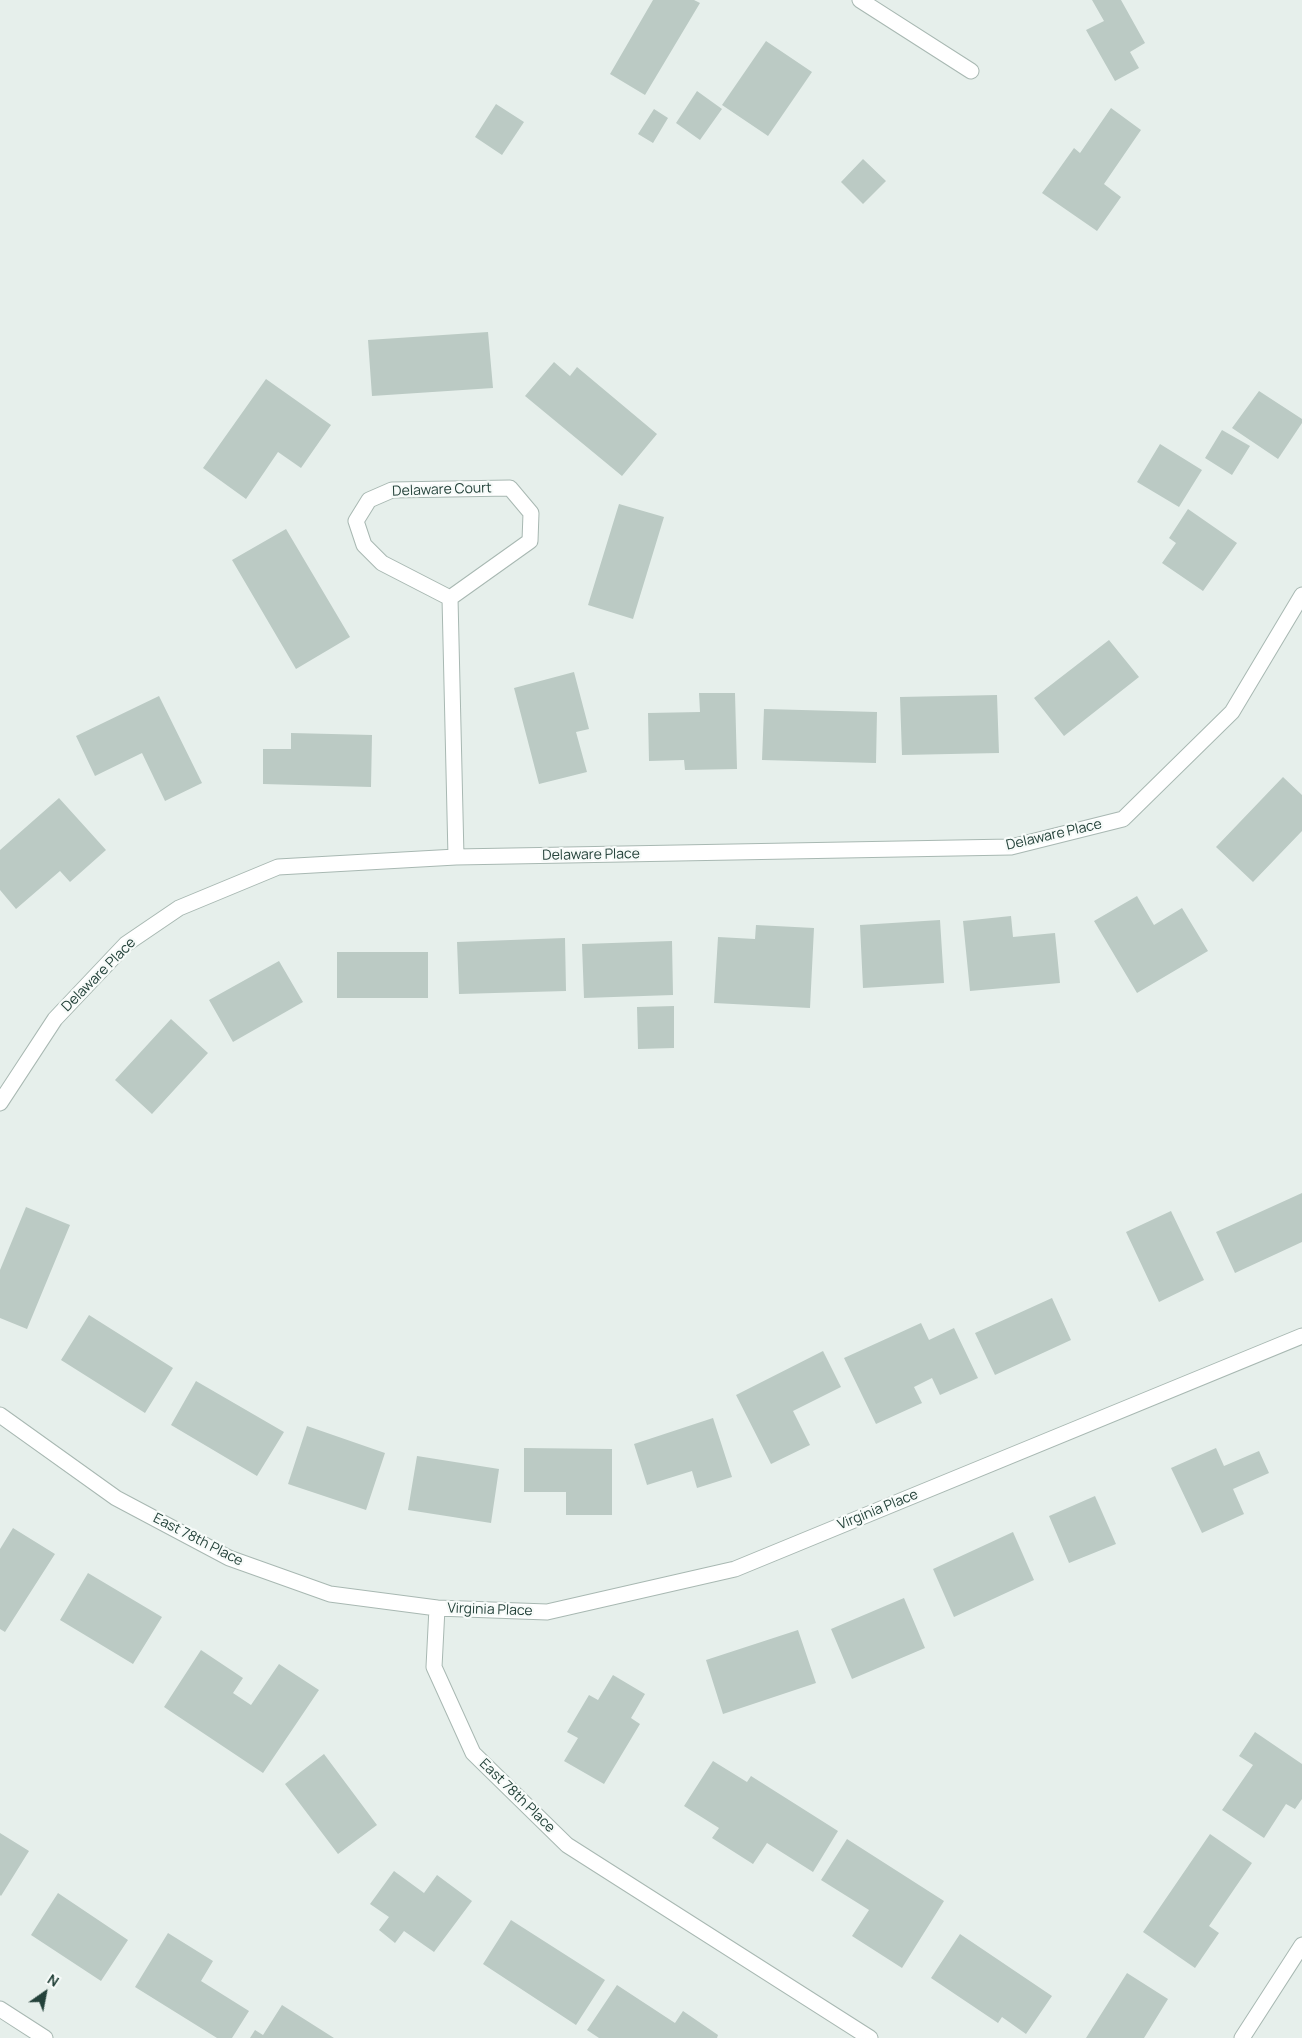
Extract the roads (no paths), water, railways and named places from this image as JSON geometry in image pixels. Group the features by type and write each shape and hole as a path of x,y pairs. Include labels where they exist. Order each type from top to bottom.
{"street":[{"path":"860,0 971,71"},
{"name":"Delaware Court","path":"510,488 531,513 530,541 450,598 382,563 364,545 356,521 368,500 392,490 510,488"},
{"name":"Delaware Place","path":"0,1103 55,1019 126,944 179,908 278,867 456,857 1011,847 1123,819 1232,712 1302,595"},
{"path":"450,598 456,857"},
{"name":"Virginia Place","path":"437,1608 547,1612 734,1569 1302,1336"},
{"name":"East 78th Place","path":"0,1415 116,1498 229,1558 330,1594 437,1608 434,1667 473,1753 567,1845 870,2038"},
{"path":"1242,2038 1302,1945"},
{"path":"0,2009 46,2038"}]}
